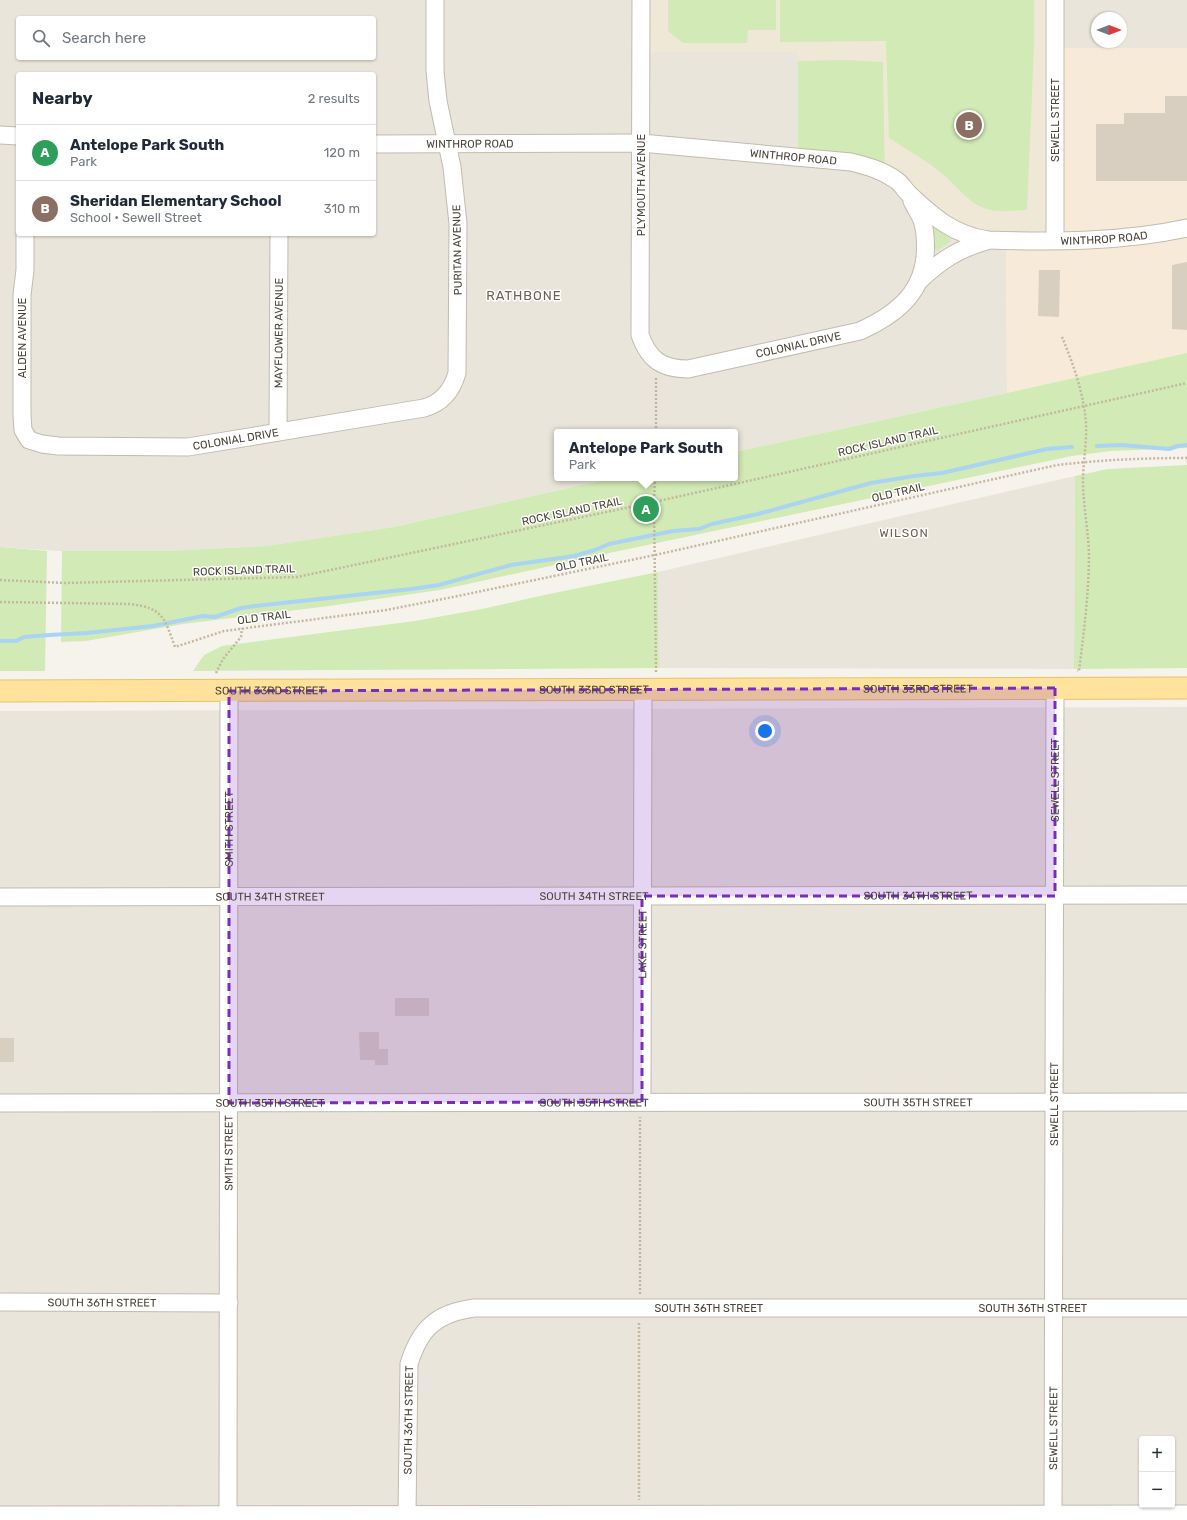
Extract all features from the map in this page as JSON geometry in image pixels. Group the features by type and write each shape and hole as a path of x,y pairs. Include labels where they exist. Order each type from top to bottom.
{"main road":[{"name":"SOUTH 33RD STREET","path":"0,691 1187,688"}],"street":[{"name":"PURITAN AVENUE","path":"435,0 435,71 437,93 452,167 458,224 457,373 450,391 440,401"},
{"name":"PLYMOUTH AVENUE","path":"641,0 640,335 645,347 658,362"},
{"name":"SEWELL STREET","path":"1055,0 1055,240"},
{"path":"0,135 16,136"},
{"name":"WINTHROP ROAD","path":"376,144 641,143 851,162 870,166 885,172 898,181 907,192 932,214 956,230 973,238 988,240 1131,238 1187,228"},
{"name":"COLONIAL DRIVE","path":"658,362 675,369 688,369 860,331 877,323 902,306 913,293 919,281 924,264 926,241 922,220 907,192"},
{"name":"ALDEN AVENUE","path":"25,236 25,270 22,295 22,415 23,430 29,440"},
{"name":"MAYFLOWER AVENUE","path":"278,432 279,236"},
{"name":"COLONIAL DRIVE","path":"919,281 935,266 948,257 974,244 988,240"},
{"name":"COLONIAL DRIVE","path":"29,440 42,444 58,446 188,447 424,408 440,401"},
{"name":"SEWELL STREET","path":"1053,1517 1055,688"},
{"name":"LAKE STREET","path":"642,1102 642,896 650,690"},
{"name":"SMITH STREET","path":"222,691 229,897 228,1517"},
{"name":"SOUTH 34TH STREET","path":"0,897 1187,895"},
{"name":"SOUTH 35TH STREET","path":"0,1103 1187,1102"},
{"name":"SOUTH 36TH STREET","path":"0,1302 229,1302"},
{"name":"SOUTH 36TH STREET","path":"407,1514 409,1364 414,1348 423,1333 435,1322 458,1310 474,1308 1187,1308"},
{"path":"0,1515 228,1517 407,1514 641,1517 1053,1517 1187,1514"}],"path":[{"path":"1062,337 1074,364 1086,427 1083,479 1089,551 1089,582 1079,671 1074,671"},
{"path":"656,429 658,362"},
{"name":"ROCK ISLAND TRAIL","path":"0,580 64,583 297,577 654,502 1187,383"},
{"name":"OLD TRAIL","path":"0,602 130,604 144,606 155,610 162,617 175,647 224,631 386,610 655,555 1020,472 1057,465 1148,458 1187,458"},
{"path":"650,690 656,538 654,502 655,481"},
{"path":"222,691 216,672 223,659 241,637 242,628"}],"highlighted area":[{"path":"1055,688 1055,896 642,896 642,1102 229,1103 229,691"}],"shaded area":[{"path":"0,0 641,0 641,52 798,52 851,162 1006,241 1007,393 738,451 738,429 554,429 554,481 601,481 394,527 266,546 168,551 73,552 0,547"},
{"path":"641,0 1055,0 1055,240 973,238 885,172 883,62 798,61 797,52 641,52"},
{"path":"1055,0 1187,0 1187,48 1127,48 1127,12 1091,12 1091,48 1055,48"},
{"path":"1055,48 1187,48 1187,353 1007,393 1006,241"},
{"path":"1075,476 1074,669 659,668 658,572"},
{"path":"1187,707 1187,1520 0,1520 0,711"}],"green space":[{"path":"668,0 776,0 776,30 748,30 747,43 683,43 668,31"},
{"path":"780,0 1034,0 1034,47 1027,210 997,211 980,206 968,198 934,167 889,138 886,41 780,42"},
{"path":"846,60 883,62 885,172 798,157 798,61"},
{"path":"934,229 937,229 951,239 950,242 937,251 933,249"},
{"path":"1187,353 1187,448 1111,451 1072,456 440,590 329,606 183,624 86,641 61,642 62,551 168,551 266,546 394,527 601,481 738,481 738,451"},
{"path":"1187,465 1187,668 1074,669 1075,476 1108,469"},
{"path":"0,547 47,551 45,671 0,671"},
{"path":"658,572 659,668 193,671 204,655 222,646 415,621 482,609"}],"building":[{"path":"1165,96 1187,96 1187,181 1096,181 1096,124 1124,124 1124,113 1165,113"},
{"path":"1187,262 1187,330 1172,329 1172,265"},
{"path":"1039,270 1060,270 1059,317 1038,316"},
{"path":"395,998 429,998 429,1016 395,1016"},
{"path":"359,1032 379,1032 379,1049 388,1049 388,1065 375,1065 375,1060 360,1060"},
{"path":"0,1038 14,1038 14,1062 0,1062"}],"waterway":[{"path":"1097,446 1121,445 1169,449 1187,445"},
{"path":"0,641 16,641 24,637 86,633 153,626 203,616 215,617 241,608 439,585 511,565 574,556 609,544 673,531 699,529 712,524 758,514 871,483 942,473 1047,449 1072,447"}],"place":[{"name":"Sheridan Elementary School","path":"969,125"},
{"name":"Antelope Park South","path":"646,509"}],"district":[{"name":"RATHBONE","path":"524,295"},
{"name":"WILSON","path":"904,533"}]}
